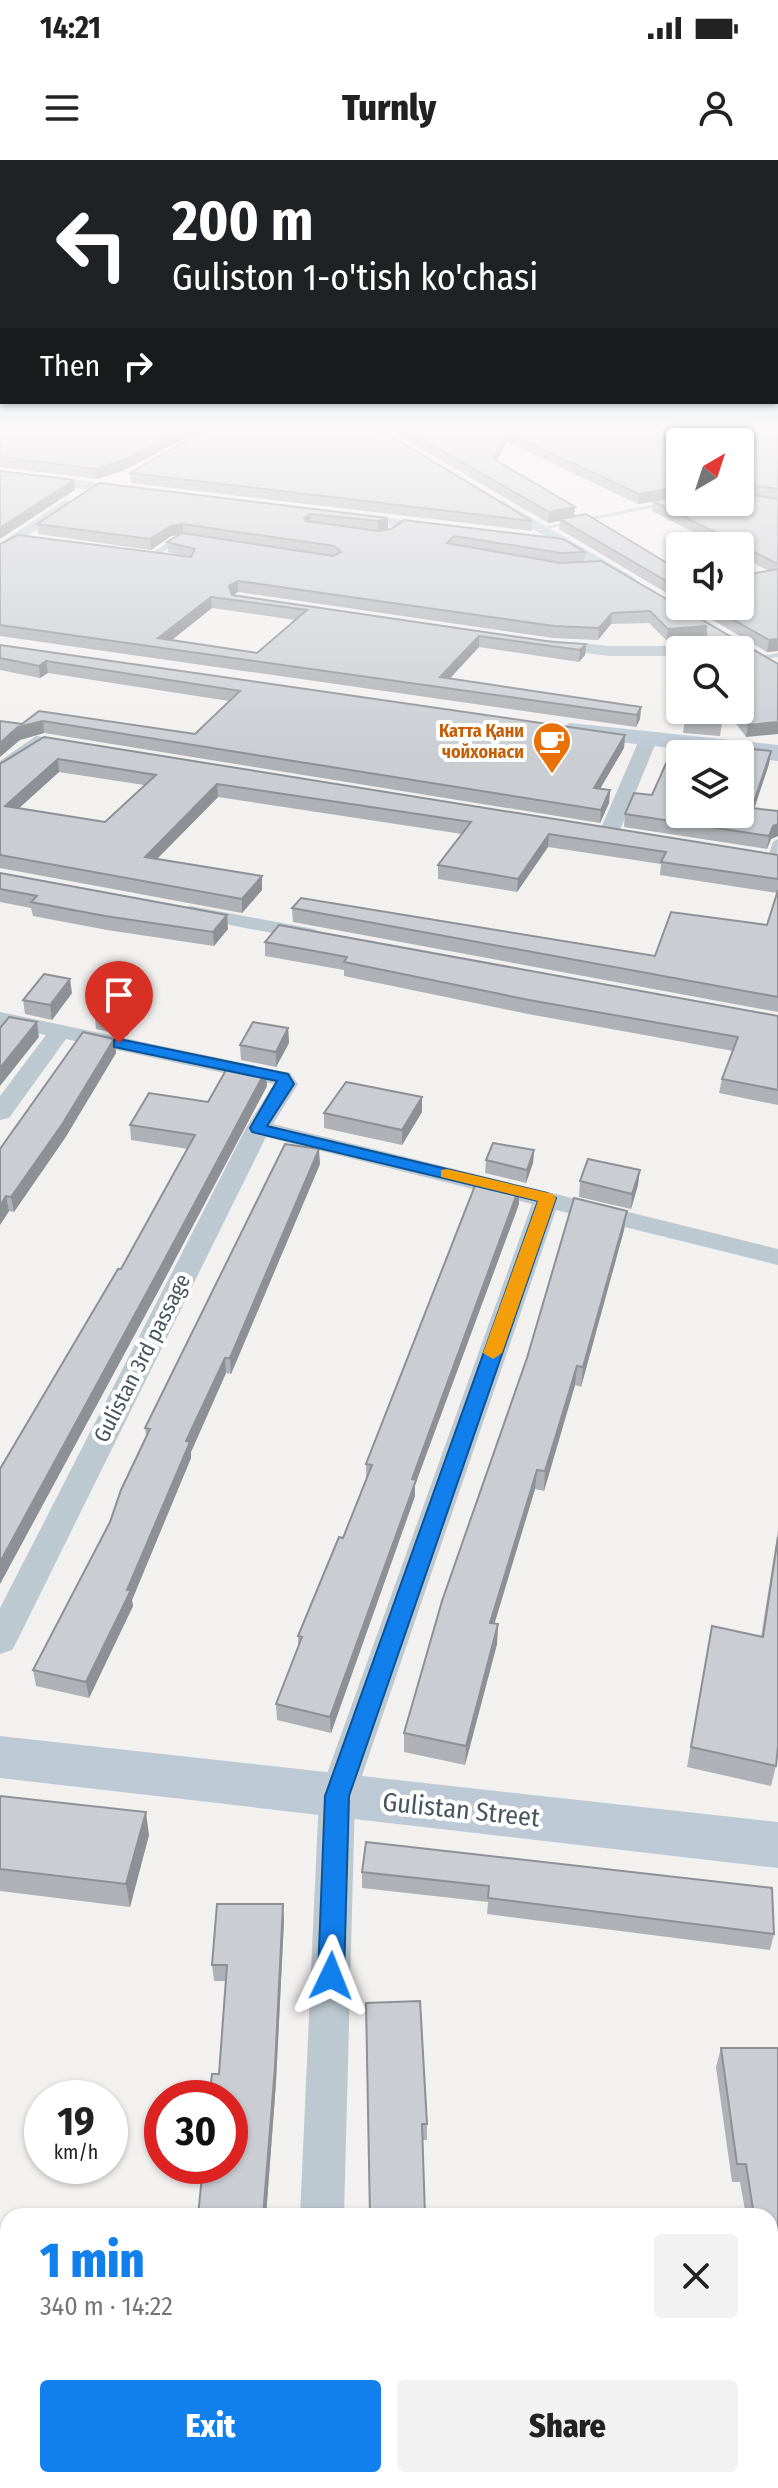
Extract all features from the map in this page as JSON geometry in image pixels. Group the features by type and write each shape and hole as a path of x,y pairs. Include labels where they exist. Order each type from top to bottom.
{"main road":[{"path":"539,725 778,753"},
{"name":"Gulistan Street","path":"0,1757 778,1845"}],"street":[{"path":"555,537 600,568 648,591"},
{"path":"0,549 16,538 46,542"},
{"path":"522,538 566,543"},
{"path":"142,556 175,560"},
{"path":"537,644 610,651 666,651"},
{"path":"756,654 778,669"},
{"path":"608,835 648,740"},
{"path":"0,770 36,741 91,749"},
{"path":"171,909 342,941"},
{"path":"0,1019 60,1032 0,1113"},
{"name":"Gulistan 3rd passage","path":"0,1641 258,1128 286,1084 282,1078 60,1032"},
{"path":"258,1128 778,1257"},
{"path":"322,2208 337,1796 547,1198"}],"lane":[{"path":"142,556 175,540 198,541"},
{"path":"756,654 778,655"}],"building":[{"path":"15,537 191,557 195,549 167,542 176,537 206,537 333,556 341,552 334,546 270,537 453,537 447,543 560,563 601,561 666,599 666,620 702,620 730,636 706,636 706,626 668,629 650,611 612,613 599,628 554,626 238,581 229,586 232,595 553,642 586,644 580,650 479,636 440,677 641,707 637,715 0,625 0,544","holes":["211,597 307,610 257,653 158,638"]},
{"path":"458,537 563,539 585,552 561,553"},
{"path":"590,537 623,537 666,563 666,581"},
{"path":"754,537 778,537 778,564 754,552"},
{"path":"778,569 778,639 769,640 734,620 754,620 754,573"},
{"path":"0,645 625,735 594,788 610,790 601,810 43,721 18,727 0,743 0,721 22,724 39,711 195,734 240,691 46,661 39,666 0,658"},
{"path":"754,650 778,664 778,722 748,725 754,724"},
{"path":"44,737 778,855 778,879 661,862 666,852 549,834 518,879 438,865 471,822 217,784 145,857 262,876 242,899 0,855 0,764","holes":["58,759 156,775 105,822 5,806"]},
{"path":"754,749 771,751 754,802"},
{"path":"666,764 666,820 625,814 634,793 652,795"},
{"path":"754,808 778,811 778,824 773,826 769,836 717,828 754,828"},
{"path":"0,873 227,915 213,932 105,916 31,902 37,896 0,889"},
{"path":"778,890 778,997 292,908 301,898 655,956 671,912 767,925"},
{"path":"279,925 778,1016 778,1090 722,1079 738,1037 529,1000 344,962 347,957 265,942"},
{"path":"44,974 70,979 50,1005 23,1000"},
{"path":"112,992 143,998 126,1024 95,1017"},
{"path":"9,1017 37,1022 0,1068 0,1028"},
{"path":"253,1022 288,1028 276,1052 240,1045"},
{"path":"83,1032 114,1039 63,1123 11,1197 6,1196 0,1206 0,1149"},
{"path":"230,1063 266,1070 0,1562 0,1469 118,1269 121,1269 195,1135 130,1125 149,1093 208,1102"},
{"path":"346,1082 422,1097 402,1130 324,1113"},
{"path":"493,1143 534,1150 527,1170 486,1160"},
{"path":"285,1144 319,1149 230,1358 225,1358 186,1441 190,1442 127,1590 131,1590 86,1682 33,1670 110,1522 121,1490 150,1429 145,1428"},
{"path":"588,1159 640,1170 632,1194 580,1181"},
{"path":"478,1178 519,1188 412,1479 416,1480 330,1717 276,1704 302,1637 298,1636 372,1465 366,1464"},
{"path":"574,1198 627,1211 583,1367 577,1366 545,1471 537,1470 490,1623 498,1624 466,1746 404,1733 442,1601 527,1358"},
{"path":"778,1537 776,1766 691,1747 712,1626 763,1637"},
{"path":"0,1796 146,1812 126,1884 0,1869"},
{"path":"366,1842 772,1888 774,1934 488,1898 489,1886 362,1872"},
{"path":"217,1904 283,1904 264,2208 199,2208 201,2184 248,2184 248,2080 211,2080 212,2074 219,2074 227,1965 212,1965"},
{"path":"420,2001 427,2124 422,2124 425,2208 370,2208 366,2003"},
{"path":"721,2048 778,2048 778,2208 753,2208 746,2164 737,2164"}],"slow traffic":[{"path":"447,1174 547,1198 493,1353"}],"place":[{"name":"Катта Қани чойхонаси","path":"552,775"}],"route":[{"path":"119,1043 282,1078 286,1084 258,1128 547,1198 337,1796 331,1976"}]}
